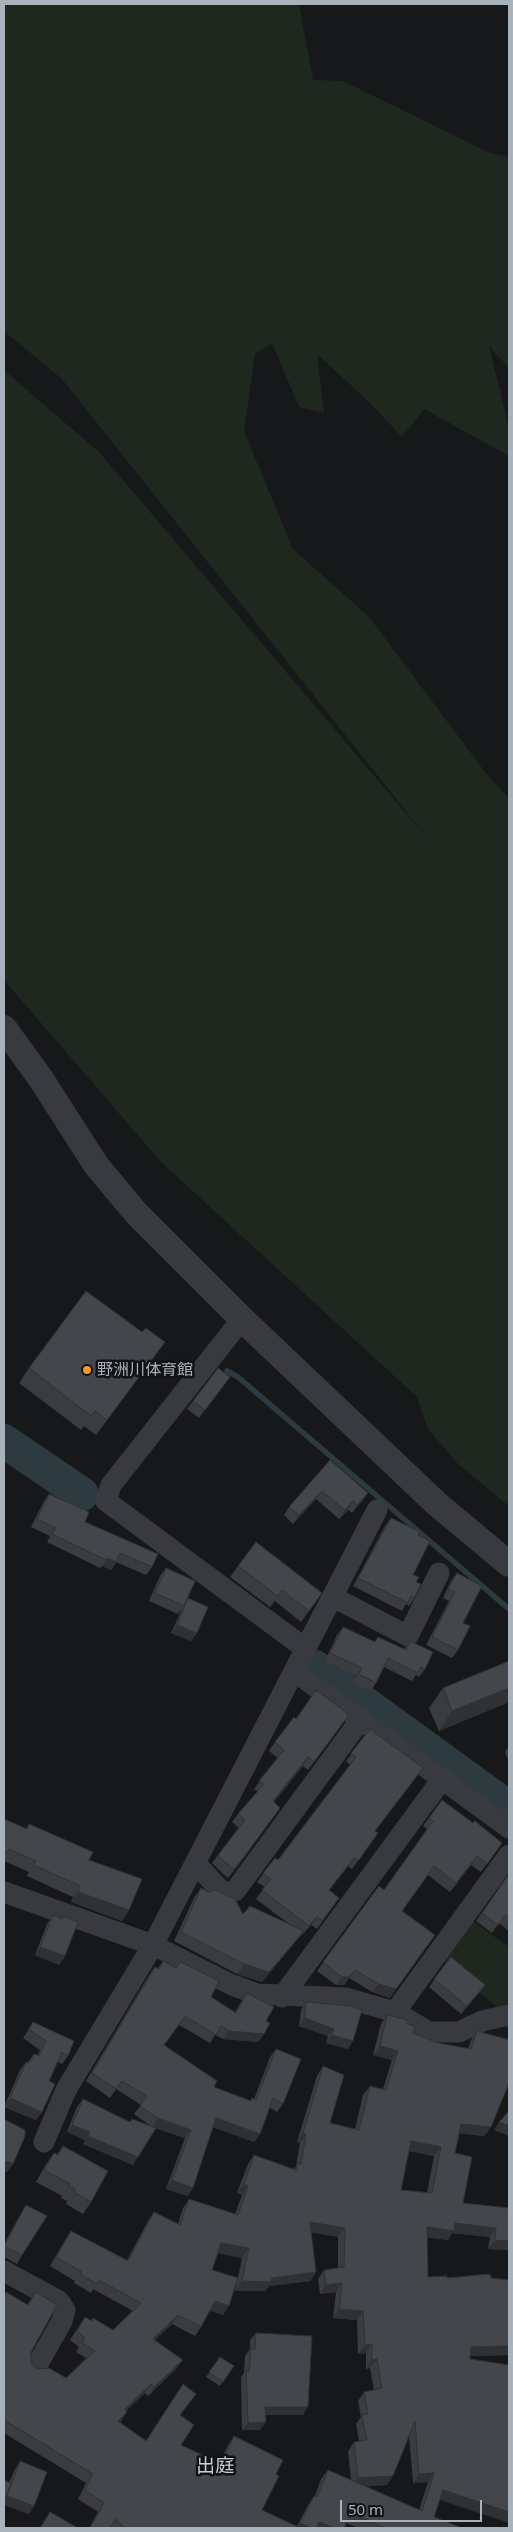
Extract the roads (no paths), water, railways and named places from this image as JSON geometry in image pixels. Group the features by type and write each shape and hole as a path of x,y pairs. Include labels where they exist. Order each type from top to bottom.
{"street":[{"path":"4,1028 101,1172 136,1213 242,1318 437,1504 509,1564"},
{"path":"242,1318 111,1486 106,1500 306,1649"},
{"path":"44,2142 66,2090 153,1945 196,1864 377,1510"},
{"path":"333,1597 408,1636 439,1573"},
{"path":"294,1671 361,1718 509,1828"},
{"path":"196,1864 223,1893 235,1891 361,1718"},
{"path":"282,1997 443,1778"},
{"path":"395,2012 509,1855"},
{"path":"4,1892 153,1945 232,1985 257,1994 282,1997 346,1998 395,2012 429,2032 459,2032 482,2021 509,2014"},
{"path":"4,2271 59,2300 65,2310 62,2321 36,2367"}],"waterway":[{"path":"227,1371 238,1377 509,1609"},
{"path":"4,1441 82,1494"},
{"path":"315,1667 509,1808"}],"place":[{"name":"野洲川体育館","path":"87,1370"}],"district":[{"name":"出庭","path":"215,2467"}]}
